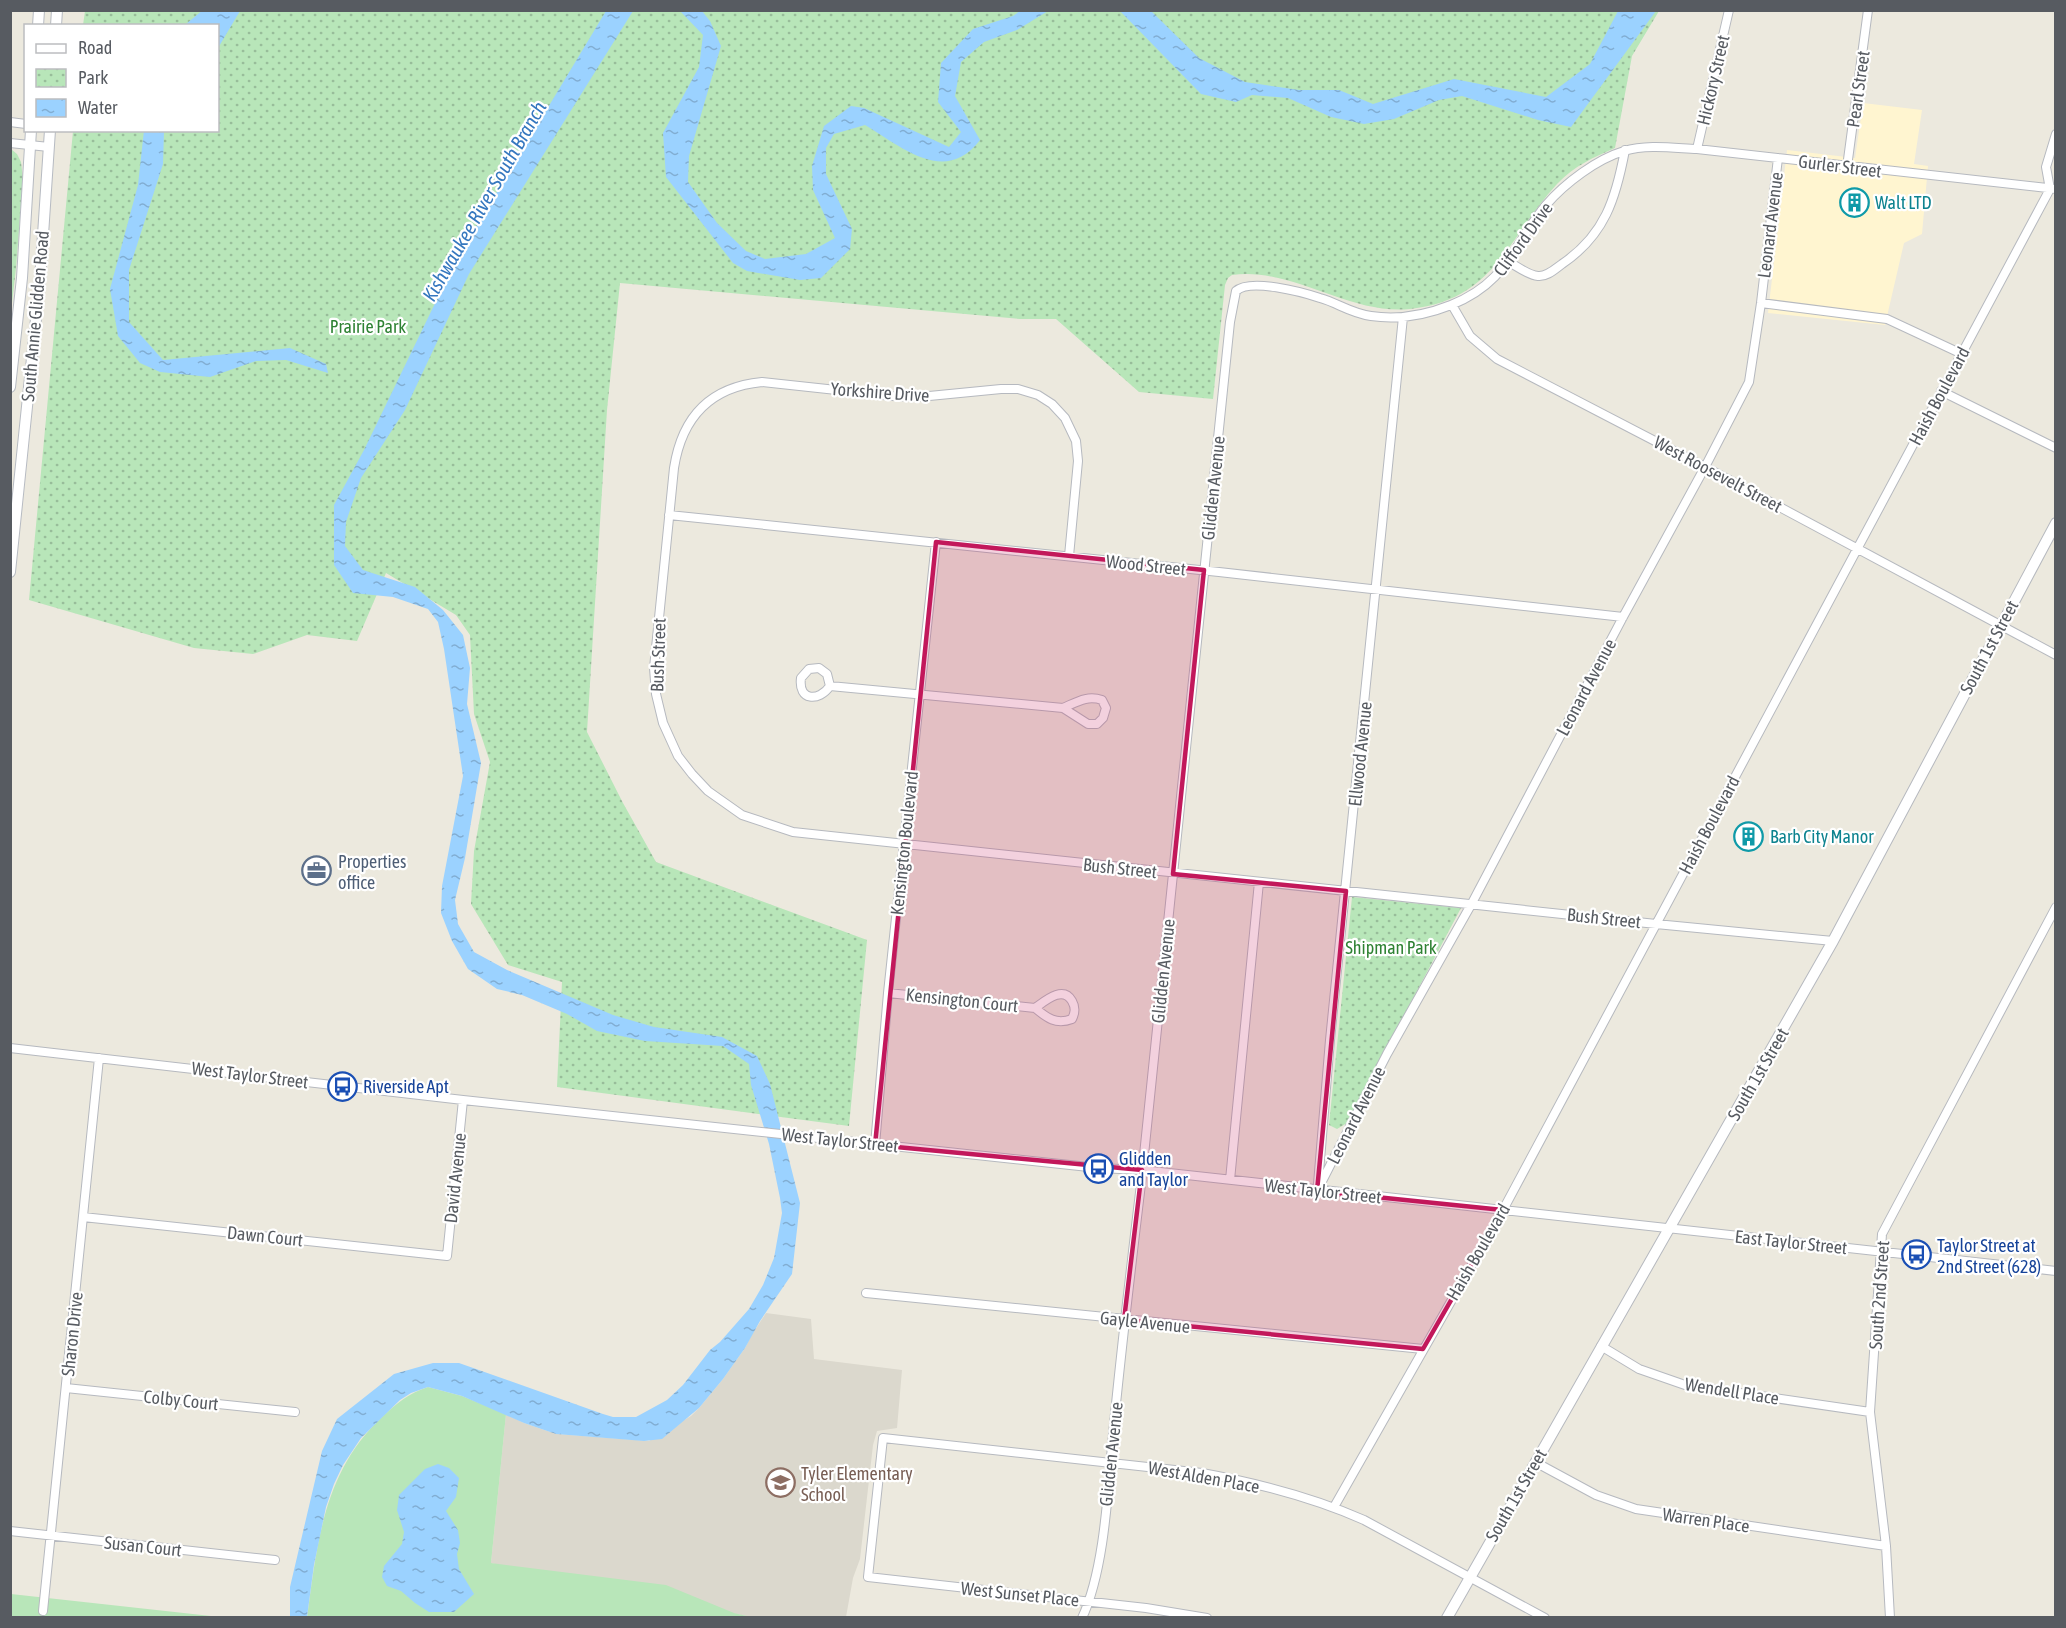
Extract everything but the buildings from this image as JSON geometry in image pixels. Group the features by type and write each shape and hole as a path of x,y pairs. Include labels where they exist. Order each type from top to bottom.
{"street":[{"name":"Hickory Street","path":"1697,148 1729,10"},
{"name":"Pearl Street","path":"1847,167 1868,10"},
{"name":"South Annie Glidden Road","path":"10,387 25,243 32,132"},
{"name":"South Annie Glidden Road","path":"10,572 15,489 40,271 50,132"},
{"path":"2053,189 2046,167 2055,134"},
{"path":"10,143 49,147"},
{"name":"Gurler Street","path":"1625,150 1697,148 2053,189"},
{"path":"1509,262 1533,274 1545,276 1584,246 1600,228 1610,211 1620,178 1625,150"},
{"name":"Clifford Drive","path":"1230,322 1236,291 1242,287 1255,286 1322,298 1358,313 1403,317 1452,305 1480,290 1499,274 1545,206 1576,176 1625,150"},
{"name":"Leonard Avenue","path":"1317,1191 1387,1054 1472,903 1749,382 1778,158"},
{"name":"Haish Boulevard","path":"1334,1507 1503,1210 1941,392 2053,189"},
{"path":"1761,303 1887,319 1962,354"},
{"name":"West Roosevelt Street","path":"1452,305 1470,336 1489,354 2055,654"},
{"name":"Ellwood Avenue","path":"1317,1191 1330,1040 1403,317"},
{"name":"Glidden Avenue","path":"1082,1617 1090,1602 1102,1537 1230,322"},
{"name":"Yorkshire Drive","path":"669,515 676,454 686,428 704,405 728,390 762,382 910,397 1018,389 1038,395 1052,404 1065,418 1076,441 1078,461 1069,556"},
{"path":"1941,392 2055,448"},
{"name":"Wood Street","path":"669,515 1204,570 1623,617"},
{"name":"Bush Street","path":"669,515 654,676 660,714 670,741 692,774 708,791 742,815 761,823 794,832 1173,874 1833,941"},
{"name":"South 1st Street","path":"1447,1617 1833,941 2055,523"},
{"name":"Kensington Boulevard","path":"875,1144 888,993 936,542"},
{"path":"831,686 1063,708 1088,724 1097,724 1103,718 1106,708 1102,700 1093,697 1084,698 1063,708"},
{"path":"1230,1180 1259,882"},
{"name":"South 2nd Street","path":"1890,1617 1886,1546 1870,1412 1882,1234 2055,907"},
{"name":"Kensington Court","path":"888,993 1035,1008 1053,1022 1062,1023 1072,1019 1075,1012 1070,997 1061,994 1052,996 1035,1008"},
{"name":"West Taylor Street","path":"10,1048 464,1100 1098,1168 1142,1170 1670,1228"},
{"name":"Sharon Drive","path":"43,1611 99,1058"},
{"name":"David Avenue","path":"447,1256 464,1100"},
{"name":"Dawn Court","path":"83,1217 447,1256"},
{"name":"East Taylor Street","path":"1670,1228 2055,1271"},
{"name":"Gayle Avenue","path":"866,1293 1423,1349"},
{"name":"Wendell Place","path":"1601,1346 1638,1369 1685,1385 1870,1412"},
{"name":"Colby Court","path":"66,1389 295,1412"},
{"name":"West Alden Place","path":"883,1438 1110,1462 1253,1483 1334,1507 1394,1535 1469,1578 1545,1617"},
{"name":"West Sunset Place","path":"883,1438 868,1577 1208,1617"},
{"name":"Warren Place","path":"1535,1462 1596,1495 1636,1509 1886,1546"},
{"name":"Susan Court","path":"10,1531 275,1560"}],"highlighted area":[{"path":"936,542 1204,570 1173,874 1346,891 1317,1191 1503,1210 1423,1349 1124,1320 1142,1170 875,1145"}],"shaded area":[{"path":"1863,103 1922,110 1914,164 1928,166 1922,234 1904,243 1885,325 1768,313 1787,150 1855,158"},
{"path":"766,1313 811,1319 814,1359 902,1370 897,1428 877,1431 873,1445 860,1559 853,1578 846,1617 751,1617 491,1563 506,1414 556,1434 649,1441 691,1416 699,1408 745,1348"}],"green space":[{"name":"Prairie Park","path":"85,11 1659,11 1632,56 1615,148 1577,167 1557,184 1497,263 1481,279 1462,293 1439,303 1410,309 1387,309 1364,305 1278,278 1255,274 1232,275 1225,285 1213,399 1139,392 1056,319 1020,319 620,283 607,410 587,732 656,862 867,940 849,1126 557,1087 562,982 508,965 471,904 474,851 490,762 474,714 470,635 456,615 386,573 357,641 307,635 253,654 194,648 29,600 73,132 219,132 219,24 83,24"},
{"path":"11,149 21,162 23,179 11,312"},
{"name":"Shipman Park","path":"1352,897 1461,908 1347,1123 1337,1129 1329,1125"},
{"path":"428,1387 462,1396 506,1414 491,1563 666,1585 734,1613 751,1617 307,1618 326,1510 347,1461 382,1417 409,1395"},
{"path":"11,1594 220,1617 11,1617"}],"water":[{"path":"203,10 240,11 219,46 219,24 186,24"},
{"path":"606,11 633,11 469,274 405,410 361,478 346,522 345,546 363,570 415,587 443,610 463,635 470,668 467,704 481,763 465,858 455,900 458,924 474,952 507,970 613,1015 654,1027 722,1037 757,1056 770,1084 800,1203 792,1274 723,1379 699,1408 662,1439 644,1441 556,1434 462,1396 428,1387 400,1400 361,1438 343,1465 326,1507 314,1565 307,1617 290,1618 290,1587 322,1451 337,1419 394,1374 433,1363 459,1363 603,1414 613,1417 636,1417 667,1400 683,1385 710,1350 749,1309 763,1285 774,1258 782,1213 769,1144 751,1085 749,1064 723,1046 645,1041 597,1031 567,1014 522,995 497,989 468,969 452,941 441,913 442,886 463,776 438,622 428,609 393,597 353,593 334,565 334,505 364,450 456,260"},
{"path":"678,11 702,11 710,21 721,46 689,156 688,182 717,223 746,251 765,259 806,254 835,238 813,190 812,166 824,126 851,106 864,108 949,147 961,132 938,102 941,63 973,29 1013,16 1020,11 1048,11 1017,30 984,42 961,62 955,96 980,140 967,153 952,160 938,161 923,158 908,152 865,125 834,134 826,148 826,174 852,229 850,249 821,278 800,280 747,271 733,263 666,177 663,133 699,67 703,35"},
{"path":"1120,11 1151,11 1199,58 1245,82 1299,90 1339,90 1373,104 1454,79 1546,97 1590,64 1618,11 1656,11 1571,127 1538,120 1462,96 1439,100 1394,119 1364,124 1331,117 1288,98 1252,95 1236,102 1201,94"},
{"path":"144,132 164,132 163,164 129,270 129,322 163,360 290,348 326,364 328,373 286,360 256,361 210,377 160,372 140,363 118,336 110,289 138,185"},
{"path":"438,1464 449,1468 459,1478 456,1497 446,1511 458,1530 459,1569 474,1594 454,1612 429,1612 401,1591 387,1586 382,1577 384,1566 402,1544 404,1532 397,1510 399,1495 425,1469"}],"place":[{"name":"Walt LTD","path":"1854,202"},
{"name":"Barb City Manor","path":"1749,836"},
{"name":"Properties office","path":"317,871"},
{"name":"Riverside Apt","path":"342,1086"},
{"name":"Glidden and Taylor","path":"1098,1168"},
{"name":"Taylor Street at 2nd Street (628)","path":"1916,1255"},
{"name":"Tyler Elementary School","path":"780,1483"}],"water label":[{"name":"Kishwaukee River South Branch","path":"484,201"}]}
